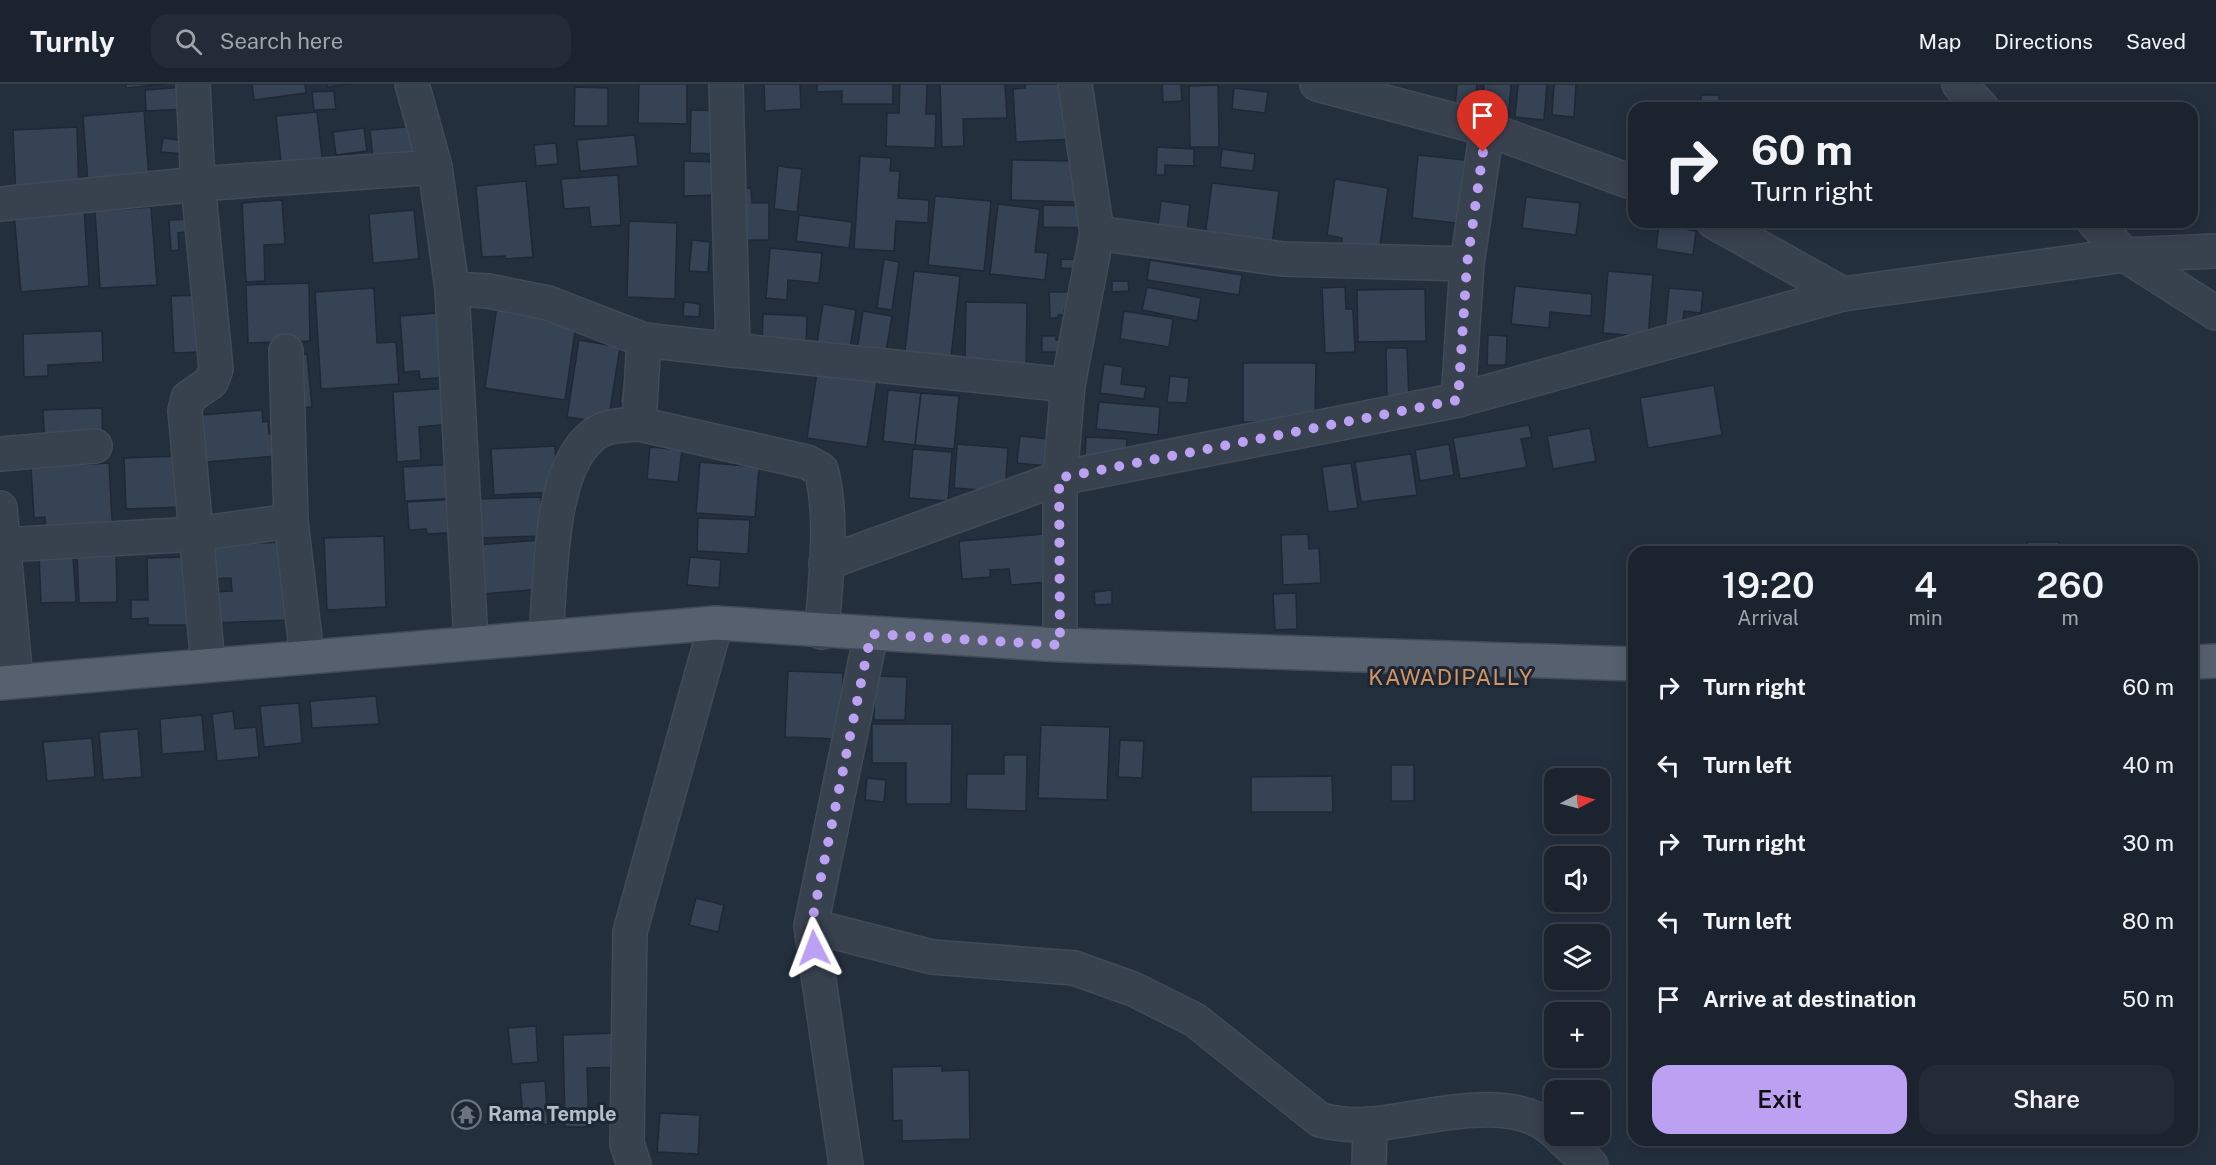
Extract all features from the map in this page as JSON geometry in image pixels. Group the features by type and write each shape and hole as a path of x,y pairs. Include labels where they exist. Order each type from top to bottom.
{"main road":[{"path":"8,682 716,623 822,632 1060,645 1628,664"},
{"path":"2198,662 2216,661"}],"street":[{"path":"193,84 198,184 216,369 212,382 188,398 185,403 208,665"},
{"path":"412,84 435,167 452,289 471,642"},
{"path":"726,84 733,350"},
{"path":"1060,645 1059,478 1068,385 1097,233 1075,84"},
{"path":"1317,84 1404,95 1487,129 1628,181"},
{"path":"1959,84 1976,102"},
{"path":"1458,400 1467,264 1487,129"},
{"path":"0,204 198,184 435,167"},
{"path":"1725,228 1843,294"},
{"path":"2100,228 2125,255 2216,313"},
{"path":"1097,233 1283,259 1467,264"},
{"path":"826,562 1059,478 1458,400 1843,294 2125,255 2216,251"},
{"path":"452,289 488,291 548,303 644,340 1068,385"},
{"path":"639,424 644,340"},
{"path":"286,351 291,521 308,656"},
{"path":"546,636 558,502 571,459 591,436 610,427 639,424 807,462 821,471 826,487 826,562 822,632"},
{"path":"0,454 95,446"},
{"path":"0,508 4,545 8,682"},
{"path":"4,545 195,534 291,521"},
{"path":"634,1165 627,1143 630,932 716,623"},
{"path":"846,1165 811,926 871,634"},
{"path":"811,926 932,957 1074,968 1114,982 1195,1020 1320,1120 1343,1125 1373,1152 1481,1108 1525,1115 1544,1125"},
{"path":"1570,1146 1591,1165"}],"building":[{"path":"126,84 165,84 126,88"},
{"path":"252,84 305,84 306,93 254,100"},
{"path":"327,84 352,84 327,87"},
{"path":"639,84 687,84 687,124 638,123"},
{"path":"764,84 800,84 801,109 765,111"},
{"path":"817,84 893,84 893,104 842,104 842,91 817,92"},
{"path":"900,84 927,84 926,114 936,114 935,148 886,146 887,113 899,113"},
{"path":"940,84 1005,84 1007,118 963,119 964,146 942,147"},
{"path":"1025,84 1062,84 1074,139 1016,142 1013,89 1025,88"},
{"path":"1162,84 1181,84 1182,101 1163,102"},
{"path":"1457,84 1477,84 1475,111 1455,109"},
{"path":"1484,84 1511,84 1509,111 1482,108"},
{"path":"1518,84 1547,84 1544,120 1515,117"},
{"path":"1554,84 1576,84 1574,117 1552,115"},
{"path":"1218,85 1219,147 1190,147 1189,86"},
{"path":"186,87 187,109 146,111 145,90"},
{"path":"575,87 608,88 608,126 574,126"},
{"path":"1234,88 1268,92 1265,113 1232,109"},
{"path":"334,91 336,109 314,110 312,92"},
{"path":"1701,95 1719,95 1719,102 1701,102"},
{"path":"691,110 724,111 723,154 690,153"},
{"path":"144,111 149,178 88,183 83,116"},
{"path":"317,112 323,166 282,171 276,116"},
{"path":"419,126 421,155 373,159 370,130"},
{"path":"77,127 79,195 16,198 13,130"},
{"path":"364,128 367,151 336,155 333,132"},
{"path":"635,135 638,166 580,171 577,140"},
{"path":"163,138 186,141 185,154 161,152"},
{"path":"556,143 558,164 536,166 534,145"},
{"path":"1157,147 1194,149 1194,166 1165,165 1165,175 1156,175"},
{"path":"1222,149 1255,154 1253,171 1220,167"},
{"path":"1418,155 1465,160 1463,175 1469,176 1465,224 1412,218"},
{"path":"860,156 891,158 890,171 900,171 898,198 929,200 928,223 896,221 894,251 854,249"},
{"path":"1012,160 1078,161 1077,202 1011,200"},
{"path":"684,161 718,162 718,195 684,196"},
{"path":"778,166 802,169 797,212 774,209"},
{"path":"618,175 621,225 591,227 589,207 564,209 561,179"},
{"path":"1335,179 1388,188 1378,260 1340,254 1342,238 1327,235"},
{"path":"526,181 533,257 506,259 505,256 482,257 476,186"},
{"path":"1212,183 1279,191 1272,244 1205,236"},
{"path":"751,188 752,203 769,203 769,240 735,240 734,189"},
{"path":"935,196 991,201 984,271 928,265"},
{"path":"1526,197 1580,203 1576,235 1522,228"},
{"path":"282,200 285,244 264,245 265,281 246,282 242,203"},
{"path":"1161,201 1190,205 1187,230 1158,227"},
{"path":"998,204 1040,209 1035,252 1048,253 1045,280 990,274"},
{"path":"1043,205 1092,206 1092,228 1043,227"},
{"path":"151,207 157,285 100,288 95,211"},
{"path":"84,208 89,286 21,292 14,214"},
{"path":"414,210 419,259 373,263 369,214"},
{"path":"799,215 852,222 849,248 796,241"},
{"path":"195,219 195,231 178,233 179,250 171,251 169,220"},
{"path":"629,221 677,223 675,299 627,297"},
{"path":"1659,228 1696,231 1693,255 1656,249"},
{"path":"692,240 710,242 708,272 689,271"},
{"path":"770,248 822,253 819,283 788,280 787,300 766,298"},
{"path":"884,259 899,262 892,310 877,308"},
{"path":"1061,259 1085,260 1085,269 1061,268"},
{"path":"1150,260 1242,275 1239,295 1147,280"},
{"path":"914,271 960,276 950,366 904,360"},
{"path":"1608,271 1653,275 1648,337 1603,333"},
{"path":"1112,281 1128,281 1129,291 1112,292"},
{"path":"309,283 310,341 248,343 246,285"},
{"path":"1515,286 1592,294 1591,316 1550,312 1549,328 1511,324"},
{"path":"1147,287 1201,298 1197,321 1142,310"},
{"path":"1345,287 1346,309 1353,309 1355,352 1325,353 1322,288"},
{"path":"374,288 377,343 396,342 399,384 321,389 315,292"},
{"path":"1669,288 1703,291 1701,313 1684,311 1682,331 1665,330"},
{"path":"1425,289 1426,341 1358,342 1357,290"},
{"path":"1049,292 1071,292 1071,310 1064,310 1064,315 1058,315 1058,318 1050,318"},
{"path":"199,295 203,352 174,353 171,296"},
{"path":"684,302 700,304 699,317 683,316"},
{"path":"966,302 1027,303 1026,369 965,368"},
{"path":"823,304 856,310 849,355 816,349"},
{"path":"497,306 577,318 565,400 485,388"},
{"path":"863,311 892,316 884,363 856,358"},
{"path":"1124,311 1173,319 1169,347 1120,339"},
{"path":"450,312 456,377 420,379 419,371 404,372 400,316"},
{"path":"763,314 807,316 806,345 762,343"},
{"path":"102,331 103,362 48,365 48,376 24,377 23,334"},
{"path":"1488,335 1507,336 1506,365 1487,365"},
{"path":"1042,336 1056,336 1056,340 1070,340 1070,352 1042,352"},
{"path":"579,340 620,347 608,423 567,417"},
{"path":"1386,348 1407,348 1409,400 1387,400"},
{"path":"307,354 312,407 291,409 286,355"},
{"path":"1243,363 1316,363 1315,422 1243,422"},
{"path":"1104,364 1123,367 1121,384 1146,387 1144,399 1100,393"},
{"path":"818,366 878,375 867,447 807,438"},
{"path":"1170,376 1189,378 1187,403 1167,402"},
{"path":"623,379 636,381 625,404 620,403"},
{"path":"1714,385 1722,435 1648,448 1640,398"},
{"path":"450,388 452,424 419,427 421,460 397,462 393,392"},
{"path":"888,390 921,393 915,445 883,441"},
{"path":"921,393 959,396 954,449 915,445"},
{"path":"1099,402 1160,407 1158,435 1096,429"},
{"path":"102,408 103,445 45,447 43,410"},
{"path":"262,410 263,422 268,421 269,434 274,434 276,456 206,462 202,415"},
{"path":"1529,425 1532,437 1521,439 1527,467 1460,479 1453,438"},
{"path":"1590,428 1596,461 1553,469 1547,436"},
{"path":"1020,436 1050,439 1047,466 1017,463"},
{"path":"1086,437 1127,439 1126,460 1085,458"},
{"path":"957,444 1008,448 1005,492 954,488"},
{"path":"1449,444 1454,475 1420,481 1415,450"},
{"path":"555,446 557,492 494,495 491,449"},
{"path":"650,447 682,450 678,482 647,479"},
{"path":"913,449 952,452 948,501 909,498"},
{"path":"1411,454 1417,495 1361,502 1355,462"},
{"path":"182,456 184,507 126,509 124,458"},
{"path":"700,462 759,467 755,517 696,513"},
{"path":"109,463 113,538 47,542 45,517 34,518 31,467"},
{"path":"1351,463 1358,508 1328,512 1322,467"},
{"path":"459,464 461,498 405,501 403,467"},
{"path":"541,497 543,536 479,538 477,499"},
{"path":"462,499 464,532 427,534 426,529 409,530 407,502"},
{"path":"698,518 750,520 748,554 697,551"},
{"path":"1045,534 1049,582 1011,585 1009,569 990,570 990,577 962,579 959,541"},
{"path":"1308,534 1309,549 1319,548 1321,583 1283,585 1281,535"},
{"path":"384,536 386,607 327,610 324,538"},
{"path":"540,540 544,589 481,594 477,545"},
{"path":"290,542 292,620 213,623 212,592 232,591 231,578 210,579 210,545"},
{"path":"2027,542 2059,542 2059,546 2027,546"},
{"path":"116,550 117,602 79,603 77,551"},
{"path":"73,555 76,602 41,603 39,556"},
{"path":"188,557 189,625 148,625 148,618 131,619 131,600 148,600 147,558"},
{"path":"690,557 721,560 719,588 687,585"},
{"path":"1112,590 1112,604 1095,605 1094,592"},
{"path":"1296,593 1297,629 1275,630 1273,594"},
{"path":"788,671 843,673 841,739 785,737"},
{"path":"875,676 907,677 905,720 874,720"},
{"path":"376,696 379,724 312,728 310,701"},
{"path":"299,703 302,743 264,747 260,706"},
{"path":"233,711 235,729 256,727 259,757 217,761 212,714"},
{"path":"202,715 205,751 162,754 160,719"},
{"path":"872,724 952,724 951,804 906,804 906,763 872,763"},
{"path":"1041,725 1110,727 1107,800 1038,798"},
{"path":"138,729 142,777 103,780 99,732"},
{"path":"92,738 95,777 47,781 43,742"},
{"path":"1120,740 1144,741 1142,778 1118,777"},
{"path":"1004,755 1027,755 1026,811 966,809 967,774 1004,774"},
{"path":"1391,765 1414,765 1414,801 1391,801"},
{"path":"1332,776 1333,812 1251,812 1251,777"},
{"path":"867,778 886,780 884,802 865,800"},
{"path":"696,898 724,905 718,932 689,925"},
{"path":"536,1026 538,1062 512,1064 508,1028"},
{"path":"617,1033 624,1067 587,1068 589,1127 565,1127 563,1035"},
{"path":"942,1066 942,1071 969,1070 970,1139 902,1141 902,1120 893,1121 892,1067"},
{"path":"545,1081 548,1124 524,1126 520,1083"},
{"path":"660,1113 700,1115 698,1154 657,1152"}],"place":[{"name":"Rama Temple","path":"467,1114"}],"district":[{"name":"KAWADIPALLY","path":"1451,677"}],"route":[{"path":"814,948 811,926 871,634 1060,645 1059,478 1458,400 1467,264 1483,152"}]}
